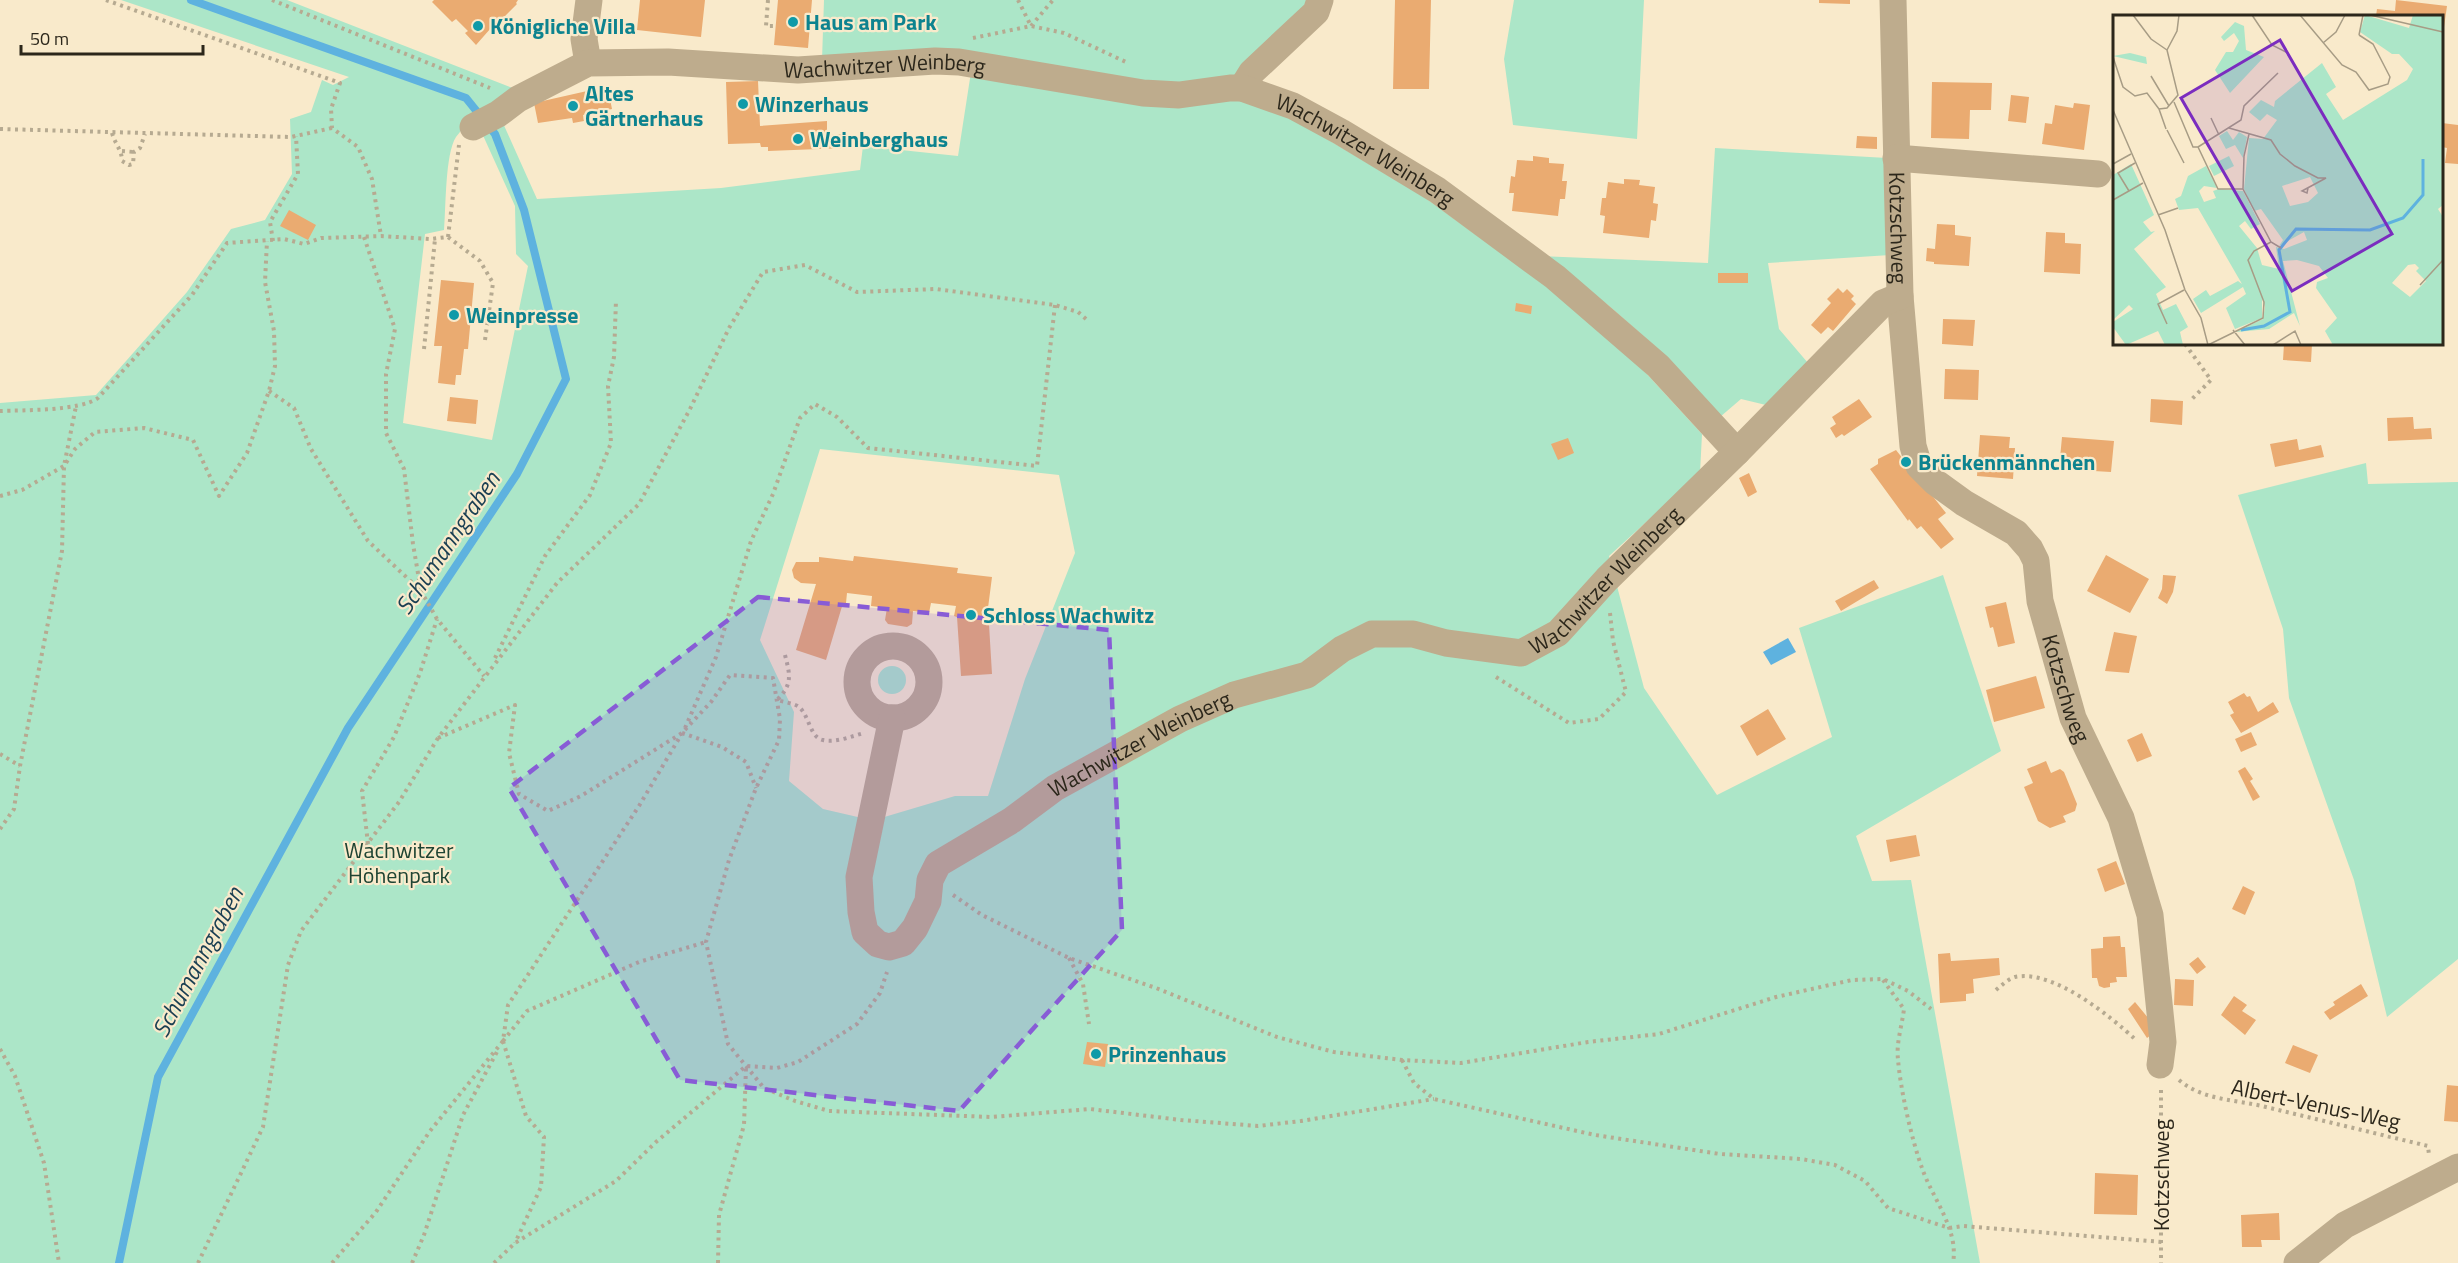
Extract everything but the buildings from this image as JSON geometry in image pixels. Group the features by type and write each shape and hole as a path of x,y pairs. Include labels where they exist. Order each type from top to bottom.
{"street":[{"path":"473,127 588,63 584,39 590,0"},
{"path":"1242,88 1252,72 1316,12 1320,0"},
{"name":"Kotzschweg","path":"1893,0 1900,296 1911,434 1919,466 1935,482 1964,503 2016,533 2025,542 2036,561 2040,601 2073,718 2121,818 2150,915 2163,1042 2160,1065"},
{"name":"Wachwitzer Weinberg","path":"588,63 668,62 798,70 935,61 962,51 1143,93 1179,95 1242,88 1293,105 1437,190 1555,277 1658,366 1737,452 1607,579 1558,633 1521,653 1446,643 1413,634 1372,634 1342,649 1307,675 1234,695 1180,719 1055,788 1012,820 938,864 930,880 928,901 915,928 903,943"},
{"name":"Kotzschweg","path":"1896,158 2098,174"},
{"path":"1737,452 1883,303 1900,296"},
{"path":"2025,542 2051,538"},
{"path":"891,722 859,877 861,912 866,932 879,944 889,947 903,943"},
{"path":"2297,1263 2345,1225 2458,1167"}],"path":[{"path":"106,0 340,83 331,109 332,128"},
{"path":"272,0 508,107"},
{"path":"768,0 766,26 773,26"},
{"path":"1018,0 1031,26"},
{"path":"962,51 1031,26 1053,0"},
{"path":"1031,26 1064,33"},
{"path":"448,237 459,142 473,127"},
{"path":"0,129 296,136 332,128 358,147 363,157 372,179 381,236"},
{"path":"112,133 117,147 122,151 135,152 140,148 145,134"},
{"path":"273,241 270,222 298,174 296,136"},
{"path":"122,151 122,160 129,165 135,161 135,152"},
{"path":"364,237 395,329 386,374 386,433 404,469 413,544 422,591 437,619 484,676"},
{"path":"0,411 90,404 192,295 227,243 284,239 304,244 321,238 448,237 480,261 494,283 485,340"},
{"path":"424,349 435,238"},
{"path":"0,496 22,490 64,466 75,449 95,432 144,428 193,440 219,496 247,453 269,391 275,366 274,331 265,282 267,241"},
{"path":"198,1263 263,1127 288,965 301,931 399,802 438,738 557,583 639,504 690,409 729,328 763,272 806,265 856,292 936,289 1055,305 1078,312 1086,320"},
{"path":"484,676 545,556 590,495 611,443 608,386 614,357 616,300"},
{"path":"412,1263 424,1235 463,1115 503,1041 507,1005 639,806 682,733 716,657 751,540 773,494 800,418 815,404 837,417 868,448 1037,465 1055,305"},
{"path":"2186,345 2211,380 2191,400"},
{"path":"269,391 294,408 311,449 368,541 422,591"},
{"path":"0,829 14,809 20,766 62,551 64,466 76,406"},
{"path":"1494,675 1569,723 1599,719 1626,692 1613,641 1607,579"},
{"path":"368,844 362,791 394,736 420,673 437,619"},
{"path":"777,700 787,690 790,676 785,655"},
{"path":"438,738 515,705 509,753 519,794 548,811 581,796 682,733 711,702 730,675 773,678 780,719 779,740 756,788 729,860 706,942 728,1044 764,1088 795,1101 829,1111 992,1117 1090,1109 1258,1126 1434,1099 1594,1135 1720,1154 1801,1159 1835,1165 1865,1180 1887,1208 1949,1228 1963,1226 2162,1242"},
{"path":"777,700 799,706 816,736 821,740 834,740 891,722"},
{"path":"682,733 722,747 746,762 756,788"},
{"path":"0,754 20,766"},
{"path":"930,880 982,915 1069,958 1156,988 1277,1037 1334,1052 1402,1060 1461,1063 1588,1042 1659,1034 1776,997 1852,980 1883,979 1908,991 1931,1009"},
{"path":"332,1263 376,1212 430,1131 527,1011 639,963 706,942"},
{"path":"495,1263 515,1243 616,1180 656,1142 746,1066 777,1068 798,1062 857,1024 880,993 894,954 903,943"},
{"path":"1069,958 1083,984 1089,1024"},
{"path":"1996,990 2012,978 2026,976 2044,980 2089,1002 2108,1015 2137,1041"},
{"path":"1883,979 1904,1009 1897,1058 1922,1168 1949,1228 1953,1263"},
{"path":"503,1041 526,1116 544,1137 541,1187 515,1243"},
{"path":"0,1049 15,1076 44,1163 59,1263"},
{"path":"1402,1060 1414,1083 1434,1099"},
{"name":"Albert-Venus-Weg","path":"2160,1065 2190,1089 2215,1099 2250,1103 2428,1146 2429,1163"},
{"name":"Kotzschweg","path":"2160,1065 2162,1263"},
{"path":"718,1263 719,1215 744,1125 746,1066"}],"highlighted area":[{"path":"758,597 1109,630 1122,930 959,1111 680,1080 509,788"}],"green space":[{"name":"Wachwitzer Höhenpark","path":"121,0 287,0 515,89 468,123 452,145 448,168 444,230 425,234 403,423 492,440 528,266 516,254 515,206 481,131 502,121 537,199 721,188 860,170 863,146 958,156 971,72 1237,96 1297,121 1424,197 1545,285 1634,360 1702,434 1700,473 1609,556 1644,688 1717,795 1832,737 1799,628 1943,575 2001,751 1856,836 1872,881 1911,880 1980,1263 0,1263 0,403 96,395 187,292 231,229 265,220 292,174 290,119 311,112 322,80 333,85 349,77","holes":["820,449 1059,475 1075,553 1025,679 988,796 955,796 881,818 862,818 823,809 789,781 794,712 760,640"]},
{"path":"824,0 1313,0 1233,77 1189,85 822,60"},
{"path":"1514,0 1644,0 1637,139 1513,125 1504,59"},
{"path":"1715,148 1887,158 1890,255 1768,263 1779,329 1808,363 1766,405 1741,399 1720,417 1657,348 1608,305 1539,256 1708,263"},
{"path":"2366,463 2368,484 2458,482 2458,959 2387,1017 2354,880 2289,698 2283,629 2238,495"},
{"path":"892,666 902,670 906,680 902,690 892,694 882,690 878,680 882,670"}],"water":[{"path":"1788,638 1796,652 1771,665 1763,652"}],"waterway":[{"name":"Schumanngraben","path":"119,1263 158,1077 348,728 517,474 566,379 524,210 495,134 466,98 191,0"}],"place":[{"name":"Haus am Park","path":"793,22"},
{"name":"Königliche Villa","path":"478,26"},
{"name":"Winzerhaus","path":"743,104"},
{"name":"Altes Gärtnerhaus","path":"573,106"},
{"name":"Weinberghaus","path":"798,139"},
{"name":"Weinpresse","path":"454,315"},
{"name":"Brückenmännchen","path":"1906,462"},
{"name":"Schloss Wachwitz","path":"971,615"},
{"name":"Prinzenhaus","path":"1096,1054"}]}
